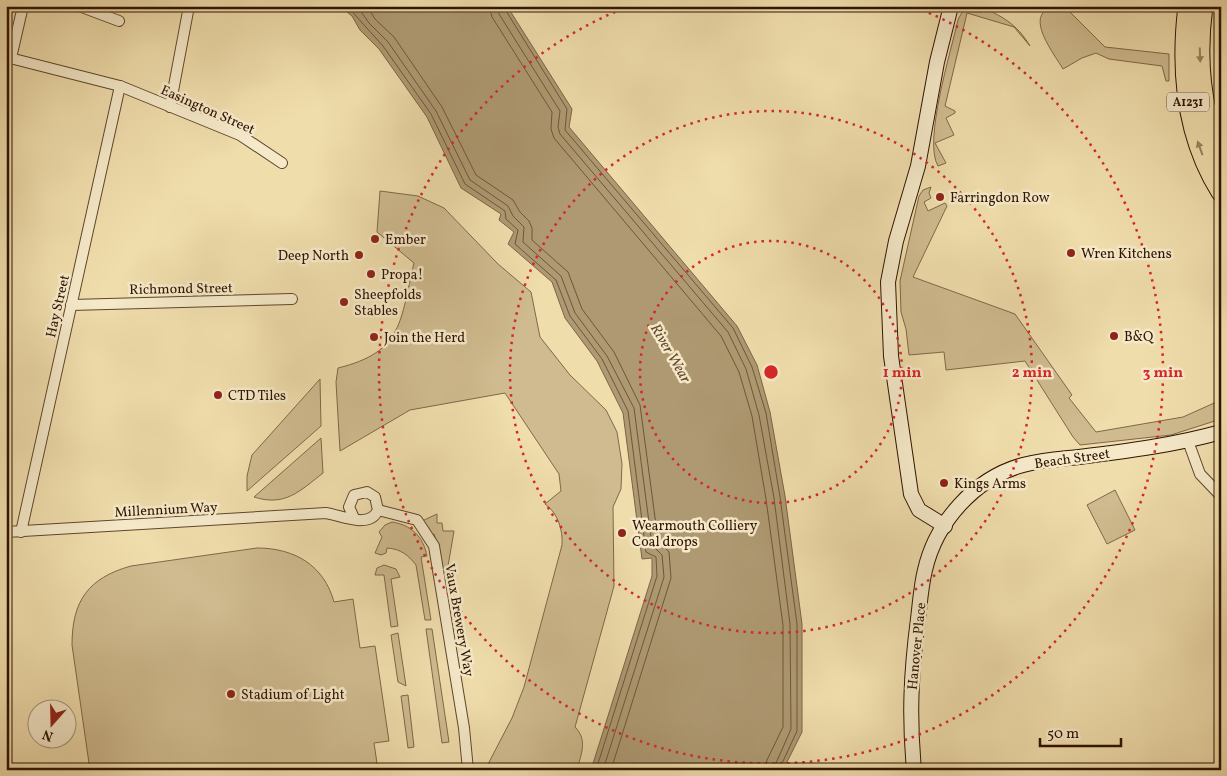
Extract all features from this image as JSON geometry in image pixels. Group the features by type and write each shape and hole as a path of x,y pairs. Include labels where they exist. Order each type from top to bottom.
{"highway":[{"name":"A1231","path":"1188,6 1184,62 1187,100 1198,144 1221,192"},
{"name":"A1231","path":"1203,6 1200,53 1203,92 1213,134 1221,156"}],"street":[{"path":"8,58 23,6"},
{"path":"78,6 119,21"},
{"path":"170,107 189,6"},
{"path":"944,526 919,510 912,494 890,356 888,282 896,241 918,166 937,62 951,6"},
{"name":"Easington Street","path":"8,58 120,86 240,135 282,163"},
{"path":"1221,67 1221,77"},
{"name":"Hay Street","path":"21,532 120,86"},
{"name":"Richmond Street","path":"71,305 292,300"},
{"name":"Beach Street","path":"944,526 969,494 983,483 1000,473 1022,465 1045,460 1188,441 1221,432"},
{"path":"1188,441 1200,474 1221,496"},
{"path":"367,492 377,501 378,510 369,520 361,521 354,518 349,511 349,503 358,493 367,492"},
{"name":"Millennium Way","path":"326,513 349,503"},
{"name":"Vaux Brewery Way","path":"378,510 417,520 434,546 464,728 468,770"},
{"name":"Millennium Way","path":"6,532 326,513 354,518"},
{"name":"Hanover Place","path":"914,770 910,721 911,668 925,571 931,551 944,526"}],"shaded area":[{"path":"978,6 1008,21 1020,32 1030,46 1014,27 967,13 945,106 955,111 955,113 946,118 954,135 935,143 946,163 938,166 934,154 936,117 958,20 965,10"},
{"path":"1058,6 1068,10 1105,47 1169,54 1169,81 1166,81 1162,66 1109,59 1096,53 1082,58 1063,69 1047,43 1040,24 1041,16 1047,9"},
{"path":"931,187 929,193 931,198 924,202 928,211 945,203 947,206 913,277 1015,314 1072,395 1069,398 1096,432 1183,417 1221,400 1221,419 1171,435 1080,445 1025,361 946,370 944,352 909,355 906,329 901,312 900,281 919,196 923,190"},
{"path":"380,191 418,196 444,208 498,264 531,292 540,337 570,375 606,410 617,432 622,464 621,489 613,507 614,586 575,727 579,732 582,742 582,753 577,770 485,770 512,718 524,687 562,545 559,522 545,504 561,491 559,474 505,393 410,410 340,451 336,382 338,368 360,361 376,353 396,331 406,301 414,263 377,232"},
{"path":"320,379 321,426 247,491 247,476 252,455"},
{"path":"321,438 323,473 292,496 275,500 254,497"},
{"path":"1115,490 1135,530 1107,544 1087,505"},
{"path":"437,514 437,523 442,523 443,531 454,531 448,566 454,568 450,579 444,578 439,548 434,534 431,535 422,521"},
{"path":"392,522 410,529 423,543 427,556 421,557 431,620 425,620 416,565 413,561 404,553 392,549 387,548 386,553 381,555 375,553 382,537 379,532 385,525"},
{"name":"Stadium of Light","path":"257,548 283,551 295,555 306,561 323,578 334,602 353,599 360,648 375,646 389,741 374,743 378,770 90,770 72,645 75,616 85,594 104,577 131,566"},
{"path":"384,565 396,569 400,577 391,579 398,626 391,627 384,575 375,575 377,568"},
{"path":"426,629 432,629 449,742 442,743"},
{"path":"398,633 406,686 398,682 391,635"},
{"path":"408,695 414,747 408,748 401,696"}],"water":[{"name":"River Wear","path":"339,6 507,6 572,109 569,127 737,326 757,365 770,412 785,496 802,624 802,732 783,770 591,770 652,576 652,558 642,559 623,413 597,361 565,318 552,282 508,244 514,232 499,220 501,214 461,188 427,117 379,49 360,30 352,16"}],"place":[{"name":"Farringdon Row","path":"940,197"},
{"name":"Ember","path":"375,239"},
{"name":"Wren Kitchens","path":"1071,253"},
{"name":"Deep North","path":"359,255"},
{"name":"Propa!","path":"371,274"},
{"name":"Sheepfolds Stables","path":"344,302"},
{"name":"B&Q","path":"1114,336"},
{"name":"Join the Herd","path":"374,337"},
{"name":"CTD Tiles","path":"218,395"},
{"name":"Kings Arms","path":"944,483"},
{"name":"Wearmouth Colliery Coal drops","path":"622,533"},
{"name":"Stadium of Light","path":"231,694"}]}
